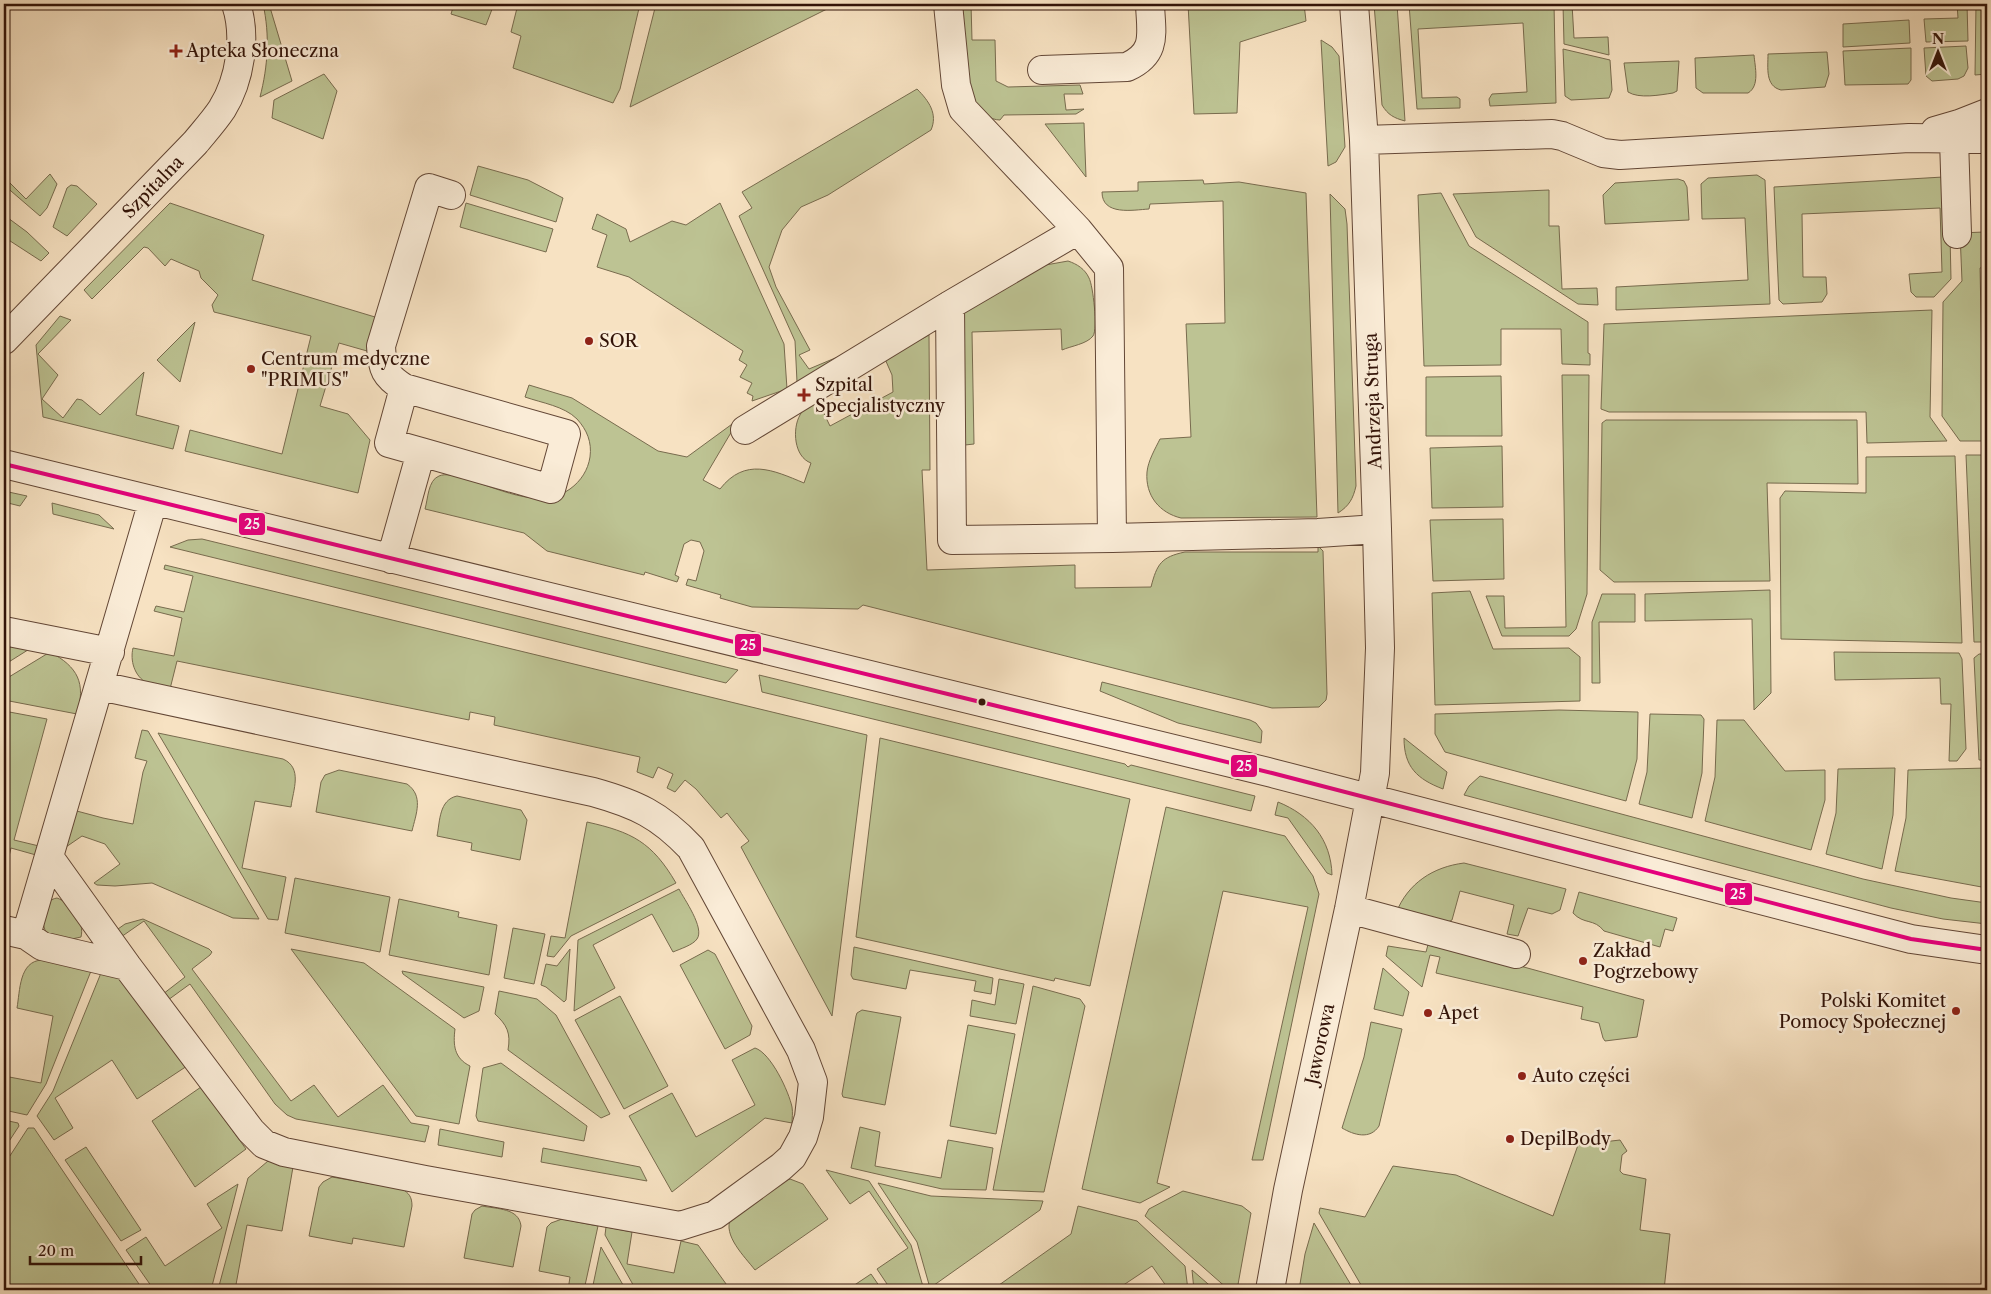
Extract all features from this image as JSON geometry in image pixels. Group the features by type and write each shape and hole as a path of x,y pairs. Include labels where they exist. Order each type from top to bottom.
{"street":[{"name":"Szpitalna","path":"4,340 196,143 215,119 231,90 239,60 240,22 236,4"},
{"path":"948,4 956,85 963,110 1078,230 1109,268 1112,538"},
{"path":"1042,70 1126,67 1139,61 1147,53 1151,40 1150,4"},
{"name":"Andrzeja Struga","path":"1354,4 1364,140 1377,529 1379,694 1372,798"},
{"path":"1909,138 1958,124 1987,112"},
{"path":"1364,140 1552,134 1562,136 1603,153 1620,154 1909,138 1987,139"},
{"path":"1954,139 1956,234"},
{"path":"404,388 389,443 551,489 566,434 404,388 390,379 382,362 381,346 428,188 451,195"},
{"path":"745,430 950,305 1078,230"},
{"path":"950,305 952,540 1318,533 1377,529"},
{"path":"391,559 421,452"},
{"path":"4,464 1372,798 1912,939 1987,950"},
{"path":"127,966 42,946 15,933 49,857 153,501"},
{"path":"4,631 110,652"},
{"path":"49,857 127,966 251,1131 264,1144 284,1152 425,1180 680,1226 715,1215 780,1167 792,1156 803,1137 809,1117 813,1082 798,1045 691,848 674,830 652,814 623,800 593,792 100,686"},
{"name":"Jaworowa","path":"1270,1290 1288,1190 1372,798"},
{"path":"1349,909 1516,954"}],"green space":[{"path":"263,4 269,4 292,81 260,97 265,74 267,50 267,27"},
{"path":"454,4 494,4 486,25 451,14"},
{"path":"518,4 640,4 620,89 613,103 513,68 521,36 511,32"},
{"path":"656,4 837,4 630,107"},
{"path":"961,4 971,4 972,40 995,40 996,81 1008,87 1080,85 1083,94 1064,94 1066,110 1084,109 1076,114 1004,115 1000,120 993,119 982,113 975,104 968,84"},
{"path":"1188,4 1254,8 1255,4 1304,4 1306,21 1240,42 1237,113 1194,114"},
{"path":"1374,4 1397,4 1405,121 1392,116 1382,105"},
{"path":"1409,4 1554,4 1556,103 1490,106 1489,99 1492,94 1527,92 1523,23 1418,29 1422,98 1457,97 1460,99 1460,108 1417,109"},
{"path":"1563,4 1572,4 1574,38 1608,37 1609,55 1564,44"},
{"path":"1957,4 1967,4 1968,41 1926,42 1924,19 1958,18"},
{"path":"1976,4 1987,4 1987,74 1975,75"},
{"path":"1909,20 1910,43 1843,47 1843,24"},
{"path":"1321,40 1332,47 1339,56 1345,147 1336,162 1328,166"},
{"path":"1966,46 1968,68 1964,76 1958,79 1932,81 1926,76 1924,48"},
{"path":"1911,48 1911,80 1908,84 1845,85 1843,51"},
{"path":"1563,49 1610,60 1612,90 1609,98 1571,100 1565,96"},
{"path":"1827,52 1829,74 1825,87 1781,90 1772,85 1768,76 1768,54"},
{"path":"1754,55 1755,81 1752,90 1748,93 1703,93 1696,88 1695,58"},
{"path":"1679,61 1677,91 1650,96 1628,92 1624,63"},
{"path":"324,74 337,91 323,139 272,118 274,100"},
{"path":"917,89 925,98 933,113 931,130 828,195 801,207 782,230 769,267 776,287 810,350 799,355 809,369 840,356 845,359 797,382 795,341 739,216 752,208 742,192"},
{"path":"1084,123 1086,177 1045,124"},
{"path":"478,166 528,180 563,198 556,222 470,195"},
{"path":"50,174 57,184 47,208 40,216 4,185 4,177 26,199"},
{"path":"1757,175 1765,180 1770,304 1616,310 1616,287 1748,280 1745,218 1702,219 1701,184 1708,178"},
{"path":"1943,177 1950,235 1951,279 1934,297 1916,297 1911,292 1909,274 1942,272 1940,208 1802,214 1803,277 1826,277 1827,294 1822,302 1783,304 1779,300 1774,187"},
{"path":"1678,179 1684,181 1687,187 1689,220 1605,224 1603,195 1615,183"},
{"path":"1203,180 1204,184 1239,182 1306,193 1317,517 1181,518 1173,516 1160,508 1151,496 1147,472 1152,455 1160,439 1191,437 1186,324 1225,323 1223,201 1150,204 1149,209 1120,210 1107,205 1103,200 1102,192 1138,191 1138,182"},
{"path":"71,185 77,186 97,204 67,236 53,227 67,188"},
{"path":"1549,190 1549,226 1559,226 1562,289 1597,288 1598,305 1578,304 1476,237 1453,194"},
{"path":"1441,193 1469,246 1588,322 1590,365 1562,364 1561,329 1501,329 1501,365 1424,366 1418,195"},
{"path":"1330,194 1345,209 1347,224 1356,486 1350,502 1338,513"},
{"path":"170,203 264,235 252,280 375,317 367,351 339,343 320,406 348,414 370,440 358,493 185,451 190,430 282,454 311,336 214,312 212,305 218,295 201,278 199,271 171,259 165,266 148,248 144,247 92,299 84,290"},
{"path":"466,203 553,229 546,252 460,227"},
{"path":"720,203 784,344 787,389 752,401 753,396 747,393 752,383 740,377 747,365 739,360 743,351 629,277 597,267 607,235 592,229 597,214 626,229 630,242 672,221 686,225"},
{"path":"4,215 27,232 49,253 41,261 4,237"},
{"path":"1984,232 1984,267 1980,268 1983,410 1987,410 1987,441 1960,441 1942,416 1943,302 1962,281 1960,233"},
{"path":"1068,261 1083,269 1091,282 1095,316 1093,336 1083,343 1062,350 1061,329 972,332 974,444 965,445 961,320 965,312 1040,266"},
{"path":"1932,310 1930,417 1947,441 1867,443 1866,412 1609,412 1601,409 1604,324"},
{"path":"60,316 71,320 38,354 58,375 42,399 63,418 77,399 82,400 100,415 144,372 136,415 179,426 173,449 43,417 36,345"},
{"path":"195,322 180,382 157,360"},
{"path":"929,335 930,470 922,470 927,570 1075,565 1075,588 1151,587 1155,573 1161,563 1170,556 1185,552 1318,552 1318,546 1323,551 1326,700 1319,707 1272,708 863,605 858,609 752,607 720,598 721,595 686,585 688,579 696,581 704,551 700,542 691,540 684,544 675,575 679,577 677,582 645,572 644,575 547,551 524,533 425,509 433,481 442,475 456,476 531,498 545,498 558,495 570,489 581,479 586,471 590,457 589,441 584,427 566,411 525,397 529,385 572,398 658,451 687,457 739,419 703,480 720,489 739,473 760,469 781,474 804,483 811,463 801,455 795,435 797,421 803,410 817,399 830,426 893,392 892,375 885,359"},
{"path":"1562,375 1589,375 1587,594 1576,629 1569,636 1502,636 1486,596 1504,596 1505,628 1566,627"},
{"path":"1501,376 1502,436 1426,436 1426,377"},
{"path":"1606,420 1857,420 1858,484 1767,483 1770,581 1614,582 1600,570 1602,423"},
{"path":"1502,446 1503,507 1432,508 1430,448"},
{"path":"1966,455 1987,455 1987,464 1985,464 1987,642 1974,642"},
{"path":"1955,456 1962,643 1781,639 1780,498 1785,491 1866,493 1866,457"},
{"path":"4,491 27,496 20,506 4,502"},
{"path":"52,503 99,515 114,529 53,514"},
{"path":"1503,519 1504,579 1433,581 1430,520"},
{"path":"202,539 738,670 726,683 170,547 188,540"},
{"path":"165,565 867,735 832,1016 741,847 749,841 727,813 721,818 696,789 685,780 675,792 667,788 673,774 658,767 653,778 637,772 640,757 494,725 495,717 470,712 469,720 177,661 170,689 147,683 139,676 134,667 132,658 133,648 174,656 182,618 154,611 156,606 184,612 193,576 164,569"},
{"path":"1770,590 1771,693 1754,710 1752,619 1645,621 1645,594"},
{"path":"1470,591 1493,649 1569,648 1580,657 1580,701 1435,705 1432,593"},
{"path":"1602,594 1635,594 1635,622 1599,622 1600,683 1592,683 1592,622"},
{"path":"4,643 31,648 4,665"},
{"path":"50,652 67,664 77,677 81,693 77,714 4,700 4,680"},
{"path":"1834,652 1959,653 1962,659 1966,749 1957,761 1949,761 1951,704 1941,704 1940,678 1835,680"},
{"path":"1979,654 1987,654 1987,760 1979,760 1974,658"},
{"path":"759,675 1125,764 1128,767 1131,765 1255,796 1251,811 762,692"},
{"path":"1102,682 1250,720 1256,723 1262,731 1261,743 1178,723 1100,691"},
{"path":"1559,710 1638,712 1637,759 1626,801 1445,752 1435,734 1435,714"},
{"path":"4,711 47,719 14,840 39,846 36,855 11,848 4,877"},
{"path":"1650,714 1701,715 1704,719 1702,773 1692,818 1639,804 1647,772"},
{"path":"1717,720 1744,720 1785,771 1825,770 1825,800 1811,850 1705,821 1715,777"},
{"path":"142,730 148,731 259,919 233,918 152,883 115,886 97,885 94,883 120,864 105,844 82,836 66,847 65,838 73,810 133,824 143,772 147,761 135,758"},
{"path":"158,733 283,759 293,768 295,787 291,807 255,801 242,868 286,877 278,920 268,919"},
{"path":"880,738 1130,799 1090,986 1055,978 1054,981 856,937"},
{"path":"1404,738 1447,772 1443,789 1426,781 1414,771 1406,757"},
{"path":"1895,768 1893,815 1882,869 1826,854 1836,813 1838,769"},
{"path":"1987,768 1987,888 1895,871 1906,818 1908,770"},
{"path":"339,770 407,784 416,794 417,800 417,812 412,831 316,812 321,782 325,775"},
{"path":"1480,776 1863,879 1951,898 1987,903 1987,924 1943,919 1891,908 1464,795 1469,786"},
{"path":"457,796 521,810 527,820 520,860 471,850 472,843 437,836 441,812 444,806 451,798"},
{"path":"1278,802 1300,814 1317,830 1328,850 1332,875 1327,873 1288,818 1275,815"},
{"path":"1166,807 1285,836 1313,876 1319,894 1263,1160 1252,1160 1308,907 1223,891 1157,1183 1170,1187 1140,1203 1082,1189"},
{"path":"587,822 617,830 639,841 658,858 676,883 571,936 554,957 547,956 551,936 565,938"},
{"path":"1464,863 1566,889 1560,910 1552,914 1528,908 1518,936 1507,934 1514,905 1460,891 1452,920 1442,925 1396,913 1407,893 1423,878 1442,868"},
{"path":"295,878 390,897 380,952 285,933"},
{"path":"679,889 696,921 699,934 697,939 673,952 652,914 593,945 615,988 574,1011 578,940"},
{"path":"1579,892 1677,918 1673,931 1665,929 1660,947 1604,931 1596,924 1581,919 1573,913"},
{"path":"57,898 67,904 76,914 81,925 81,937 72,939 47,934 43,918 45,907"},
{"path":"399,899 459,912 458,917 497,925 489,975 389,955"},
{"path":"143,919 212,952 192,969 291,1101 314,1085 338,1117 383,1085 411,1123 429,1126 425,1142 296,1119 287,1115 275,1104 190,984 168,1000 163,994 185,977 144,921 121,937 118,929 125,924"},
{"path":"513,928 545,934 534,984 504,978"},
{"path":"1429,941 1644,1000 1637,1037 1605,1041 1599,1023 1581,1019 1583,1007 1436,973 1440,957 1430,955 1422,987 1386,956 1388,946 1426,952"},
{"path":"854,947 993,978 991,994 974,991 976,981 910,970 906,989 853,979 851,975"},
{"path":"291,949 364,963 455,1029 454,1040 458,1055 470,1066 459,1124 416,1116"},
{"path":"570,949 566,1000 564,1002 541,985 546,964 557,966"},
{"path":"708,950 715,954 752,1026 750,1035 725,1049 680,965"},
{"path":"42,960 91,971 46,1084 27,1115 4,1110 4,1076 41,1083 53,1016 17,1008 20,986 25,971 34,962"},
{"path":"1383,968 1409,992 1403,1016 1374,1009"},
{"path":"402,971 484,987 479,1011 464,1018 403,974"},
{"path":"101,973 119,976 187,1066 137,1099 112,1060 55,1098 73,1128 54,1140 37,1116 53,1091"},
{"path":"999,979 1024,984 1016,1024 970,1016 972,1000 995,1005"},
{"path":"1033,986 1080,999 1085,1006 1044,1192 993,1190"},
{"path":"499,991 537,999 556,1015 610,1114 601,1118 508,1050 509,1039 507,1030 503,1022 495,1014"},
{"path":"620,996 668,1086 624,1109 575,1020"},
{"path":"862,1010 901,1017 885,1105 843,1097 842,1094 856,1016"},
{"path":"1371,1022 1402,1029 1379,1126 1371,1133 1362,1135 1342,1128 1364,1057"},
{"path":"968,1025 1015,1034 996,1134 950,1126"},
{"path":"755,1048 767,1057 783,1083 792,1107 792,1123 765,1118 672,1192 629,1116 672,1093 696,1137 755,1105 732,1060"},
{"path":"501,1063 587,1126 584,1141 478,1121 476,1116 483,1068"},
{"path":"201,1087 246,1149 195,1187 152,1121"},
{"path":"4,1120 18,1123 19,1126 4,1149"},
{"path":"860,1127 880,1132 875,1166 941,1178 948,1140 993,1148 986,1190 942,1189 851,1168"},
{"path":"28,1128 34,1128 143,1290 4,1290 4,1165"},
{"path":"440,1129 504,1142 502,1157 438,1145"},
{"path":"1620,1140 1627,1151 1622,1155 1620,1171 1623,1174 1646,1179 1640,1230 1670,1234 1664,1290 1364,1290 1319,1213 1320,1208 1365,1217 1393,1166 1456,1175 1553,1216 1578,1145"},
{"path":"86,1147 141,1230 121,1241 65,1160"},
{"path":"543,1148 640,1167 647,1181 541,1162"},
{"path":"268,1161 293,1167 282,1231 247,1225 235,1290 223,1290 219,1286 248,1178"},
{"path":"826,1170 869,1181 911,1245 924,1290 891,1290 877,1269 908,1248 869,1191 850,1204"},
{"path":"332,1177 402,1189 407,1192 411,1198 412,1206 404,1247 353,1238 352,1244 309,1236 319,1187 323,1182"},
{"path":"790,1179 803,1184 828,1219 755,1270 732,1238 729,1225 731,1218 781,1182"},
{"path":"878,1183 931,1196 1043,1201 1040,1210 930,1288 917,1242"},
{"path":"238,1184 211,1290 154,1290 126,1250 146,1237 165,1266 222,1228 207,1204"},
{"path":"1183,1191 1242,1206 1251,1213 1237,1290 1229,1290 1145,1216 1149,1209"},
{"path":"482,1206 506,1210 519,1220 521,1226 513,1267 464,1258 472,1214"},
{"path":"1078,1206 1137,1221 1185,1266 1188,1290 1169,1290 1152,1266 1116,1290 992,1290 1071,1234"},
{"path":"562,1219 598,1226 584,1290 568,1290 570,1277 539,1271 547,1227 551,1223"},
{"path":"1314,1223 1354,1290 1299,1290 1305,1254"},
{"path":"606,1227 632,1232 627,1264 674,1273 681,1241 698,1245 729,1288 725,1290 636,1290 605,1235"},
{"path":"601,1247 626,1290 592,1290"},
{"path":"1192,1270 1215,1290 1194,1290"},
{"path":"871,1274 882,1290 847,1290"}],"transit line":[{"name":"25","path":"4,464 1272,773 1911,939 1987,950"}],"place":[{"name":"Apteka Słoneczna","path":"176,51"},
{"name":"SOR","path":"589,341"},
{"name":"Centrum medyczne \"PRIMUS\"","path":"251,369"},
{"name":"Szpital Specjalistyczny","path":"804,395"},
{"name":"Zakład Pogrzebowy","path":"1583,961"},
{"name":"Polski Komitet Pomocy Społecznej","path":"1956,1011"},
{"name":"Apet","path":"1428,1013"},
{"name":"Auto części","path":"1522,1076"},
{"name":"DepilBody","path":"1510,1139"}]}
